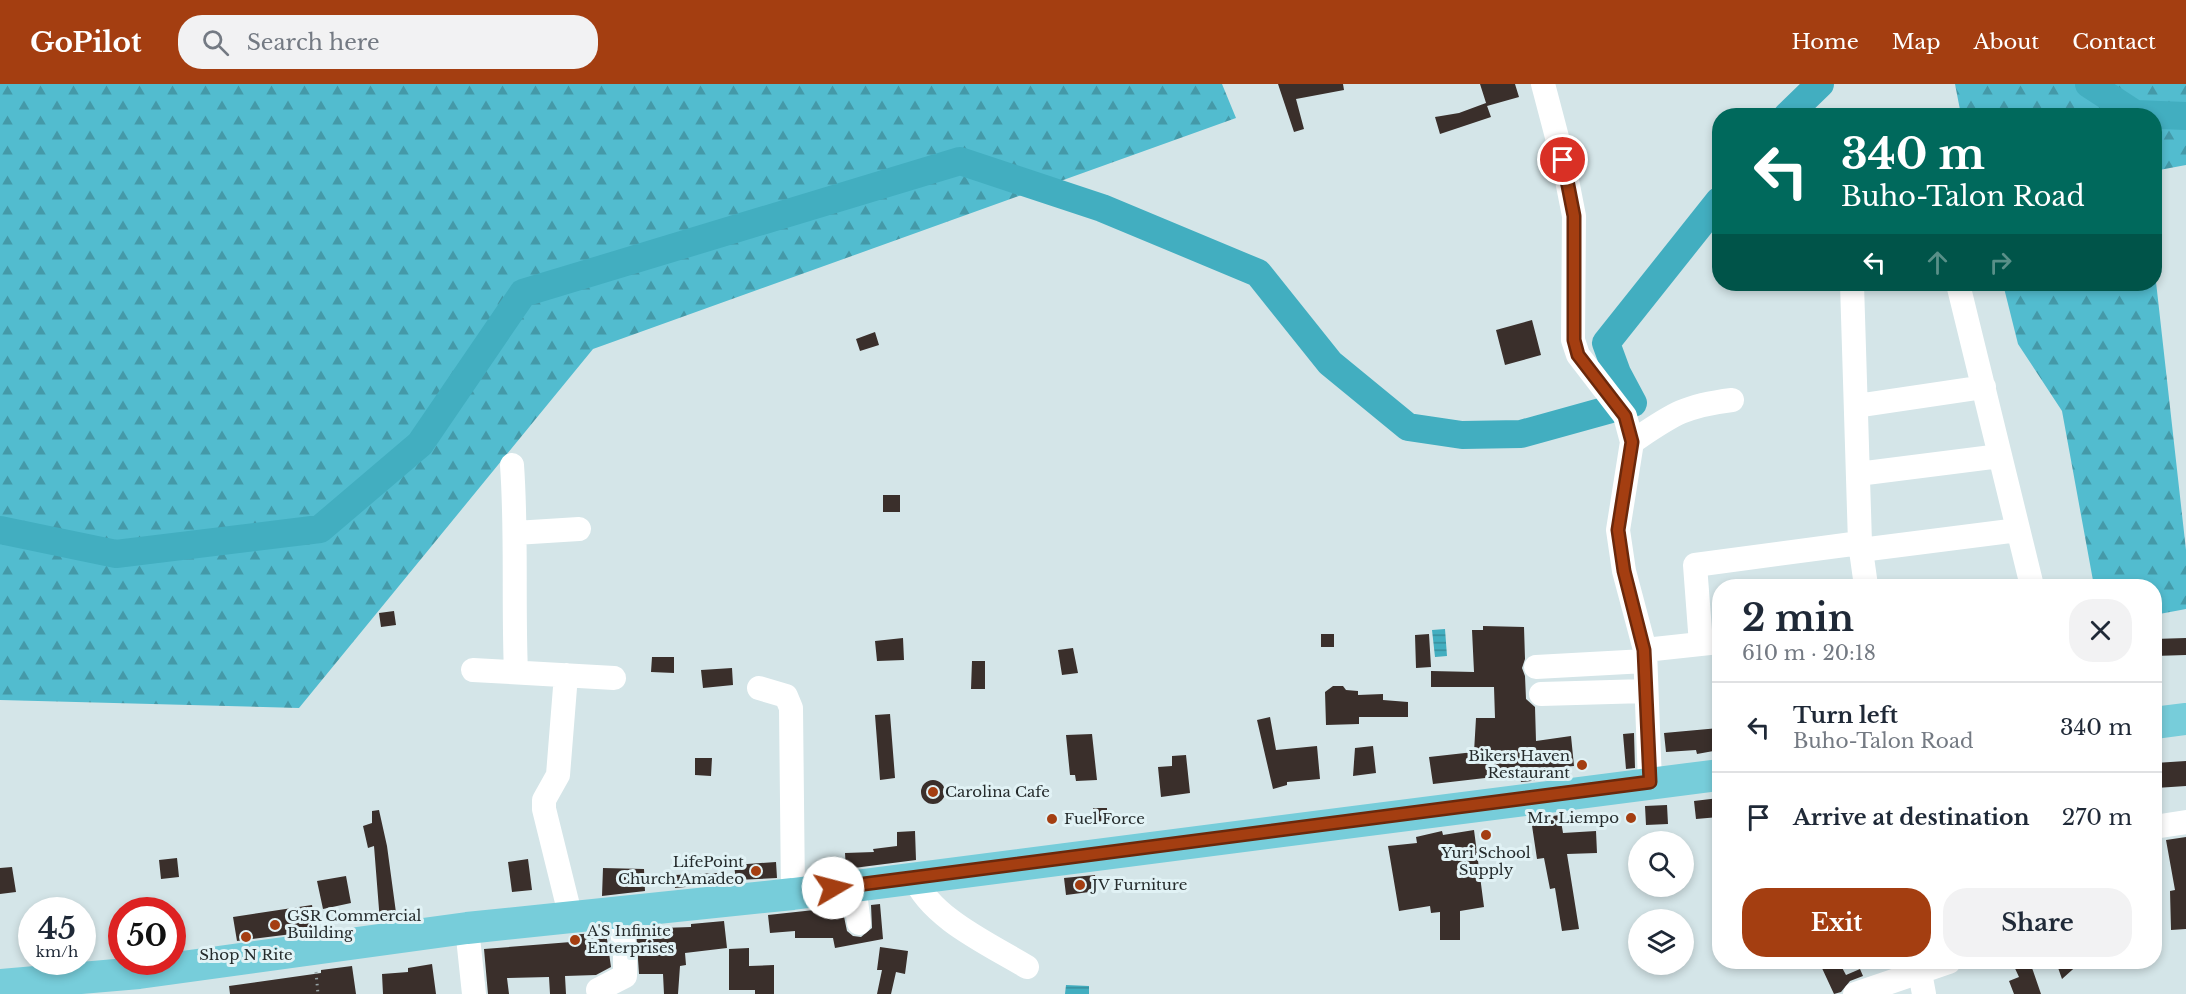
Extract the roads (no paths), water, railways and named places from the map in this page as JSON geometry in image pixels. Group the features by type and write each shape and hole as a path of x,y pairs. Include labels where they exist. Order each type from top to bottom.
{"main road":[{"path":"2162,722 2186,719"},
{"path":"0,985 139,973 467,928 793,894 1712,776"}],"street":[{"path":"1543,84 1563,160 1574,216 1574,340 1578,355 1625,416 1632,442 1618,530 1624,571 1645,656 1650,782"},
{"path":"1852,291 1861,547 1865,579"},
{"path":"1961,291 2030,579"},
{"path":"1856,406 1984,387"},
{"path":"1632,442 1684,409 1698,404 1732,400"},
{"path":"1858,474 2000,456"},
{"path":"512,465 516,672"},
{"path":"515,533 579,529"},
{"path":"1536,667 1645,656 1710,643 1695,566 2018,530"},
{"path":"473,670 614,678"},
{"path":"566,675 558,775 544,800 544,809 571,918"},
{"path":"759,688 786,696 791,708 793,894"},
{"path":"1540,694 1646,691"},
{"path":"2162,826 2186,822"},
{"path":"914,877 919,888 955,925 1027,967"},
{"path":"854,886 859,923"},
{"path":"598,990 625,976 625,950 619,913"},
{"path":"467,928 474,994"},
{"path":"1855,994 1920,976 1934,969"}],"waterway":[{"path":"1795,108 1820,84"},
{"path":"2089,84 2126,108"},
{"path":"2162,115 2186,116"},
{"path":"0,530 116,554 320,529 420,444 523,293 960,161 1102,208 1258,273 1330,363 1408,427 1462,435 1521,434 1633,403 1617,373 1606,343 1712,210"}],"place":[{"name":"Bikers Haven Restaurant","path":"1582,765"},
{"name":"Carolina Cafe","path":"933,792"},
{"name":"Mr. Liempo","path":"1631,818"},
{"name":"Fuel Force","path":"1052,819"},
{"name":"Yuri School Supply","path":"1486,835"},
{"name":"LifePoint Church Amadeo","path":"756,871"},
{"name":"JV Furniture","path":"1080,885"},
{"name":"GSR Commercial Building","path":"275,925"},
{"name":"Shop N Rite","path":"246,937"},
{"name":"A'S Infinite Enterprises","path":"575,940"}]}
